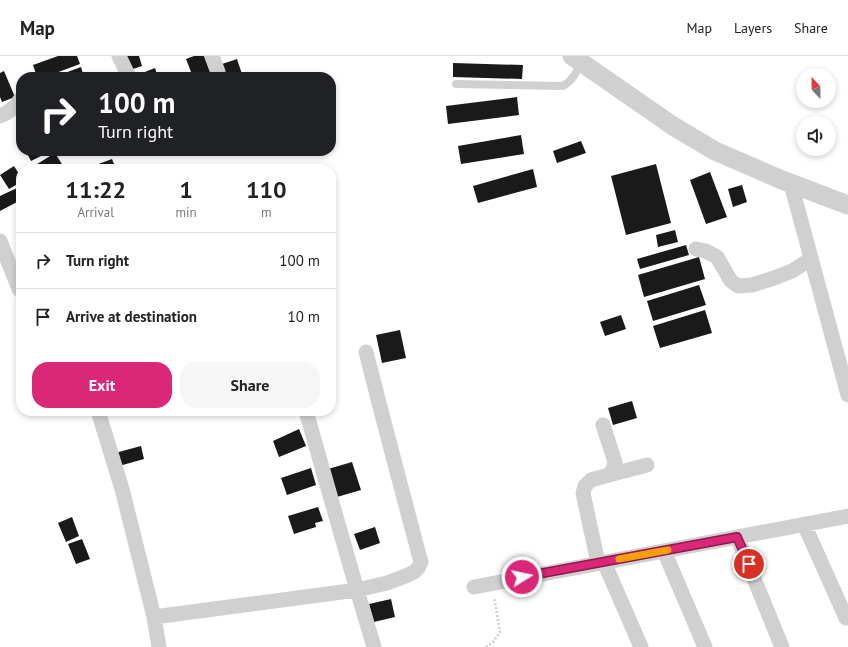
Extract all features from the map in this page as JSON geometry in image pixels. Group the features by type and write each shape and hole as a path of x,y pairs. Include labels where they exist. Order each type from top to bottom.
{"street":[{"path":"119,56 127,72"},
{"path":"212,56 218,72"},
{"path":"576,59 672,126 715,151 791,184 848,205"},
{"path":"0,116 16,105"},
{"path":"791,184 848,395"},
{"path":"0,241 16,281"},
{"path":"696,249 706,251 717,257 731,281 738,286 752,285 774,278 792,271 811,259"},
{"path":"154,617 357,590 387,583 408,575 418,568 421,562 366,352"},
{"path":"100,416 122,490 154,617 159,647"},
{"path":"307,416 374,647"},
{"path":"603,425 615,462 613,470 609,475"},
{"path":"641,647 601,563 583,493 585,486 590,480 647,465"},
{"path":"474,586 848,516"},
{"path":"804,524 846,618"},
{"path":"737,537 782,647"},
{"path":"664,551 705,647"}],"lane":[{"path":"456,84 563,86 570,82 574,76 576,59"}],"path":[{"path":"486,647 493,642 500,632 492,583"}],"building":[{"path":"58,56 77,56 80,64 58,72 35,72 33,65"},
{"path":"125,56 139,56 142,66 130,70"},
{"path":"194,56 204,56 210,72 191,72 186,59"},
{"path":"237,59 241,72 221,72 219,65"},
{"path":"453,63 523,65 522,79 453,77"},
{"path":"81,67 82,72 68,72"},
{"path":"155,68 156,72 145,72"},
{"path":"4,71 15,97 2,102 0,97 0,73"},
{"path":"517,97 519,115 448,124 446,106"},
{"path":"521,135 524,154 461,164 458,146"},
{"path":"581,141 586,153 557,163 553,151"},
{"path":"28,156 41,156 31,161"},
{"path":"50,156 57,156 62,164 37,164"},
{"path":"112,159 114,164 98,164"},
{"path":"656,164 671,223 626,235 611,176"},
{"path":"14,166 16,169 16,185 9,189 0,175"},
{"path":"533,169 537,187 478,203 473,186"},
{"path":"710,172 727,217 706,224 690,180"},
{"path":"742,185 747,202 733,207 728,189"},
{"path":"16,188 16,203 0,211 0,196"},
{"path":"675,230 678,242 658,247 656,235"},
{"path":"686,245 689,255 640,269 637,259"},
{"path":"699,257 705,279 644,297 638,275"},
{"path":"699,285 706,305 653,321 647,301"},
{"path":"705,310 712,333 660,348 653,326"},
{"path":"621,315 626,329 605,336 600,322"},
{"path":"400,330 406,358 382,363 376,335"},
{"path":"632,401 637,418 613,425 608,408"},
{"path":"299,429 306,446 279,457 273,441"},
{"path":"141,446 144,459 119,466 115,453"},
{"path":"352,462 361,490 337,497 328,469"},
{"path":"311,468 316,485 287,495 281,478"},
{"path":"318,507 323,521 315,523 316,527 294,534 288,516"},
{"path":"72,517 79,536 66,542 58,523"},
{"path":"375,527 380,543 360,550 354,534"},
{"path":"82,539 90,559 76,564 68,544"},
{"path":"391,599 395,617 374,622 369,604"}],"slow traffic":[{"path":"619,559 668,550"}],"route":[{"path":"522,577 737,537 749,564"}]}
